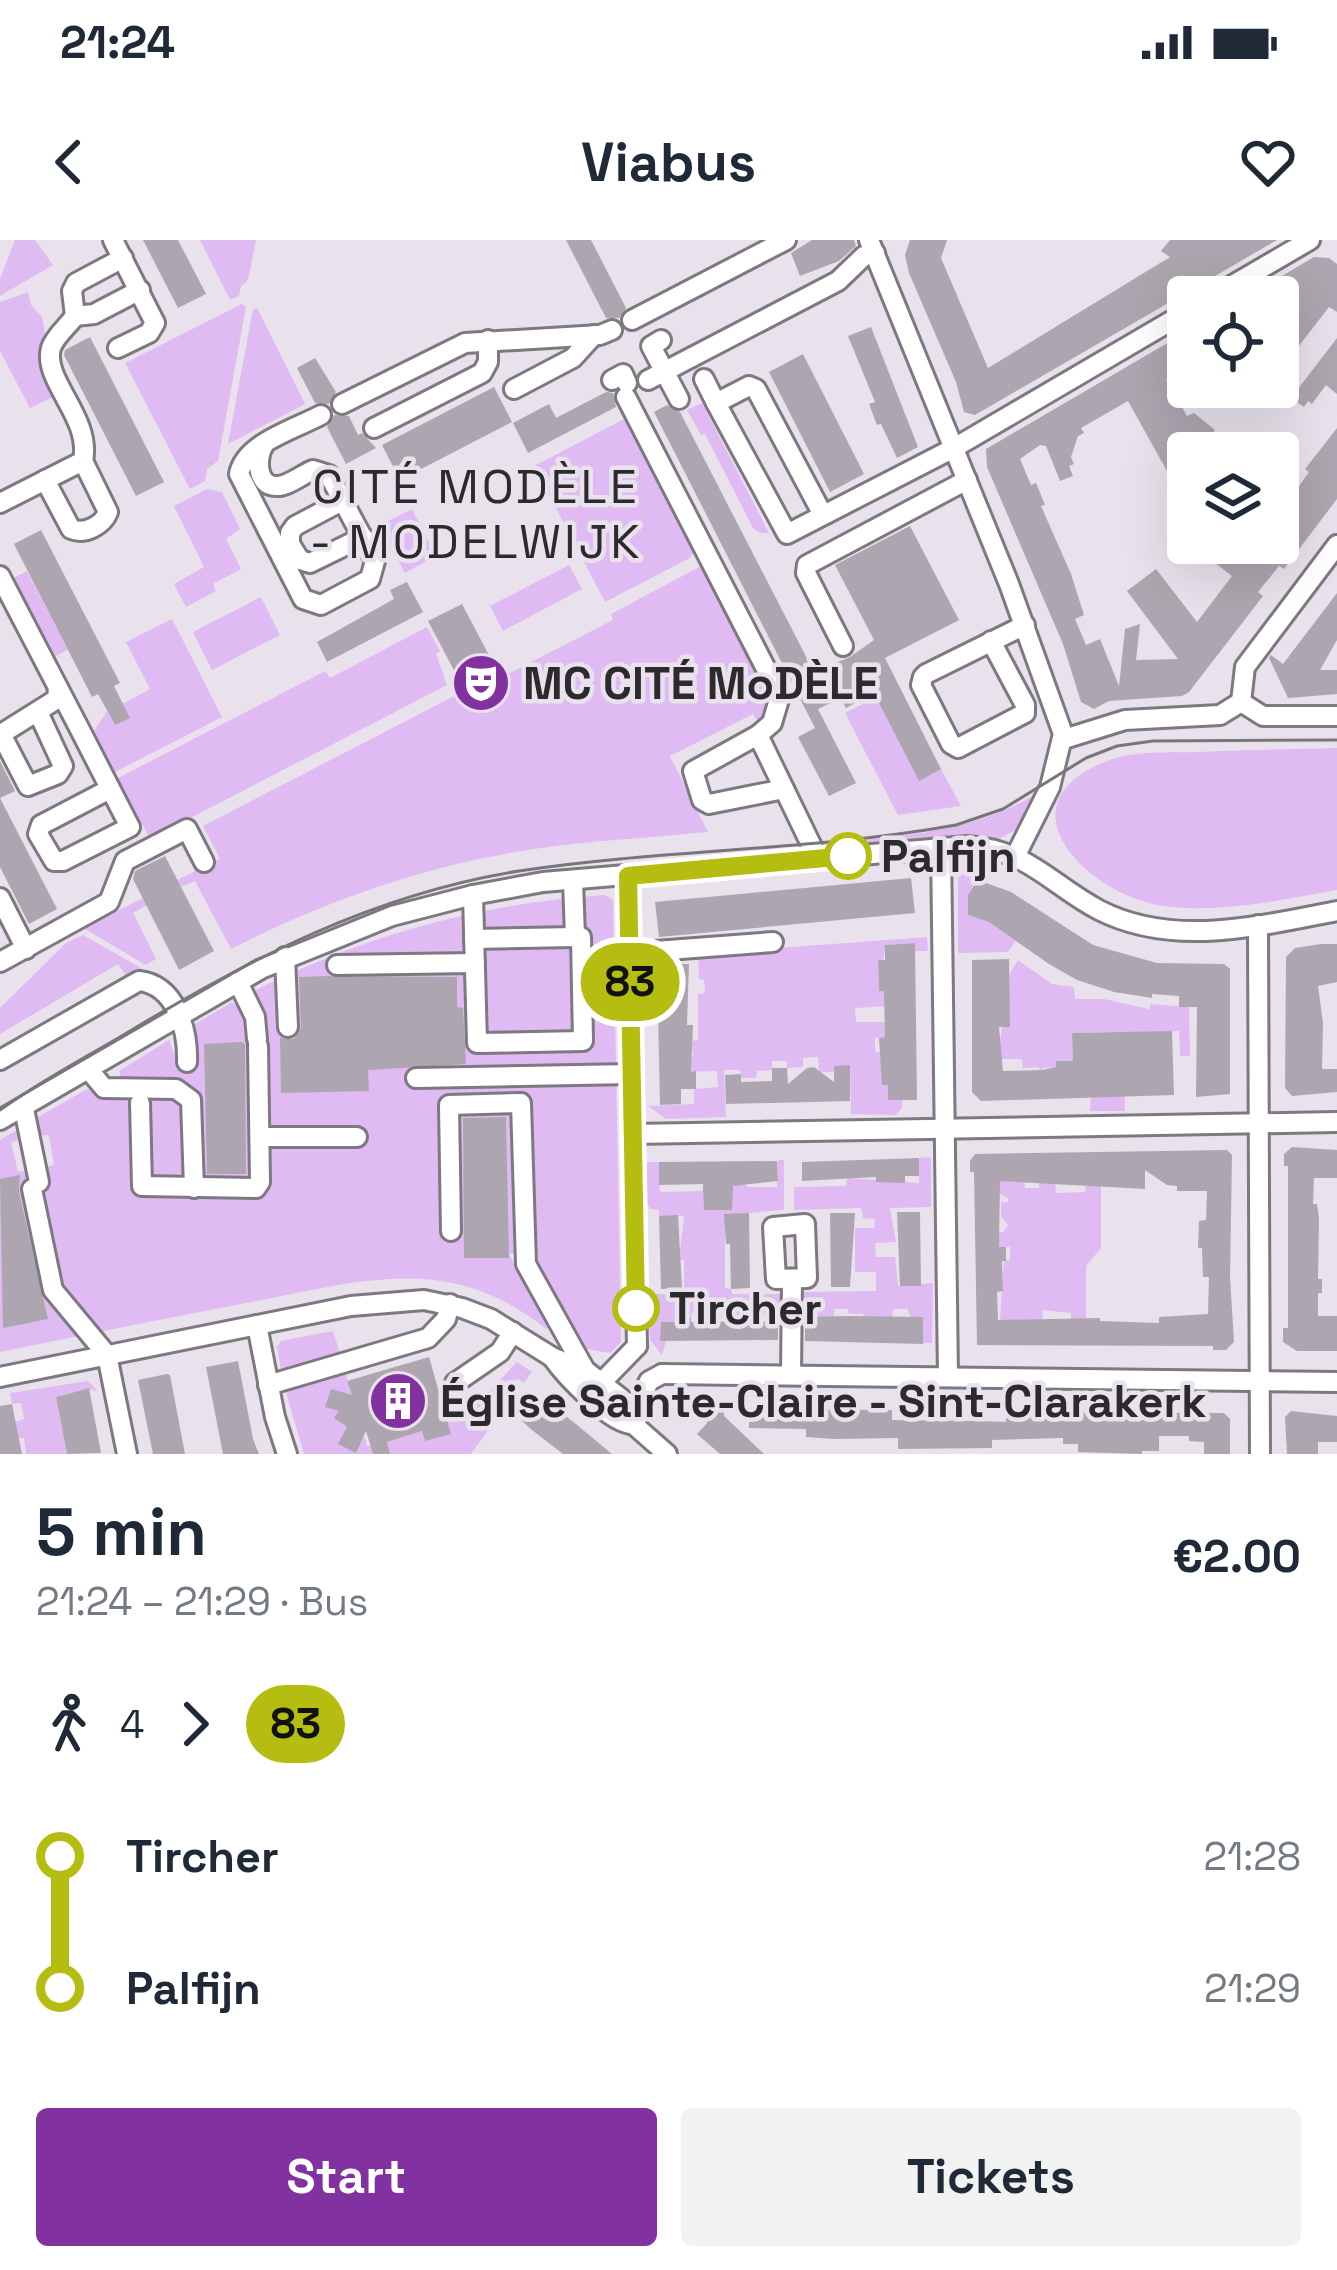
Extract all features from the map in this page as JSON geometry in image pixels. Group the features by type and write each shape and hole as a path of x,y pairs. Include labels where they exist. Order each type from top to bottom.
{"street":[{"path":"632,320 786,240"},
{"path":"1248,276 1310,240"},
{"path":"76,316 72,291 76,283 118,249 154,318 154,327 118,349"},
{"path":"631,384 838,281 878,249 1051,691 1064,739 1050,787 1016,855"},
{"path":"45,480 75,531 86,531 105,520 108,512 83,460 84,433 50,358 54,342 76,316 94,314 140,290"},
{"path":"704,379 782,532 954,448 1167,323"},
{"path":"343,404 446,350 488,340 603,333 573,358 514,389"},
{"path":"374,428 482,373 488,362 488,340"},
{"path":"631,384 651,346 661,340"},
{"path":"631,384 679,399"},
{"path":"631,384 645,417"},
{"path":"631,384 780,696 772,723 693,771 692,776 702,800 709,804 784,789"},
{"path":"716,403 749,386 756,389 823,515"},
{"path":"264,445 258,458 267,483 280,486 320,470 332,478 376,561 373,576 321,605 302,599 240,479 245,457 264,445 321,416"},
{"path":"0,502 83,460"},
{"path":"843,646 806,573 807,565 967,480"},
{"path":"344,500 295,526 290,544 300,560 310,563 363,537"},
{"path":"1241,702 1244,667 1337,545"},
{"path":"0,576 110,789 125,861 111,900 0,962"},
{"path":"992,641 1025,713 958,748 951,744 921,681 926,674 992,641 1024,625"},
{"path":"38,712 58,697 58,688"},
{"path":"1064,739 1126,720 1220,715 1241,702"},
{"path":"1241,702 1263,716 1337,716"},
{"path":"758,735 818,859"},
{"path":"110,789 38,831 50,858 58,862 121,831"},
{"path":"125,861 206,819"},
{"path":"187,829 203,862"},
{"path":"940,847 948,1377"},
{"path":"0,1120 285,957 392,916 473,895 569,880 977,847 1016,855 1099,910 1138,924 1193,932 1337,911"},
{"path":"628,876 637,1346 662,1374"},
{"path":"569,880 571,937"},
{"path":"473,895 474,939 477,1043 584,1041 581,937 474,939"},
{"path":"0,898 26,949"},
{"path":"1258,925 1260,1454"},
{"path":"629,953 772,942"},
{"path":"285,957 288,1028"},
{"path":"337,964 475,963"},
{"path":"0,1060 130,983 146,981 158,986 187,1031 187,1061"},
{"path":"140,1103 141,1184 146,1188 258,1186 256,1017 238,982"},
{"path":"89,1070 104,1088 176,1089 191,1100 194,1188"},
{"path":"416,1078 440,1086 526,1085 632,1074"},
{"path":"451,1231 449,1105 521,1103 526,1264 585,1370"},
{"path":"25,1109 53,1290 107,1355 127,1454"},
{"path":"633,1133 1337,1122"},
{"path":"260,1138 357,1137"},
{"path":"791,1375 792,1279"},
{"path":"0,1377 385,1301 424,1300 474,1312 552,1357 585,1370 602,1382 667,1454"},
{"path":"268,1385 428,1338 446,1319 450,1304"},
{"path":"256,1325 287,1454"},
{"path":"455,1383 494,1358 513,1332"},
{"path":"602,1406 598,1393 602,1382 637,1346"},
{"path":"552,1357 623,1424 635,1417 649,1381 662,1374 1337,1382"}],"shaded area":[{"path":"15,240 35,240 53,265 0,296 0,279"},
{"path":"200,240 256,240 248,280 239,296 230,300"},
{"path":"28,292 31,305 42,317 46,338 42,366 57,395 30,408 0,351 0,302"},
{"path":"242,304 246,307 218,461 207,469 205,481 190,489 125,363"},
{"path":"257,308 305,404 228,444 253,309"},
{"path":"702,403 769,533 753,528 705,434 701,435 687,410"},
{"path":"630,416 695,550 690,558 605,602 534,466"},
{"path":"207,489 222,492 240,529 226,539 241,569 213,584 216,591 186,607 174,584 204,567 174,506"},
{"path":"412,509 436,556 405,573 380,525"},
{"path":"705,564 771,689 766,692 771,700 760,725 753,714 670,756 708,832 556,846 455,864 341,900 231,949 195,881 181,887 177,880 220,859 203,826 613,620 611,614"},
{"path":"569,565 582,589 503,631 490,606"},
{"path":"27,571 68,650 52,658 11,579"},
{"path":"261,597 280,635 212,670 193,632"},
{"path":"172,619 222,717 115,772 94,731 107,711 115,725 129,718 122,704 150,689 126,642"},
{"path":"427,627 440,651 436,654 447,685 150,839 118,778 325,671 330,678"},
{"path":"898,686 919,780 941,769 961,806 898,815 845,713"},
{"path":"1337,748 1337,890 1229,907 1163,906 1107,885 1083,867 1065,846 1056,823 1058,800 1074,779 1118,757"},
{"path":"1038,793 1021,827 999,839 838,850 822,844 960,825"},
{"path":"966,867 989,872 970,892 968,915 1016,940 1008,952 958,953 958,879"},
{"path":"605,895 613,900 621,1342 610,1353 581,1348 535,1265 534,1253 509,1254 549,1326 546,1329 480,1291 414,1279 346,1284 98,1332 60,1288 84,1335 0,1352 0,1140 20,1128 24,1139 11,1142 18,1172 54,1165 49,1135 37,1136 33,1120 87,1089 104,1095 159,1095 160,1100 177,1100 177,1077 121,1078 119,1071 169,1040 177,1063 194,1063 195,1024 232,1002 250,1018 264,1043 256,990 297,970 382,938 470,914"},
{"path":"143,898 147,905 133,913 156,959 146,965 83,928"},
{"path":"83,935 146,971 126,975 118,964 0,1034 0,1008 66,943"},
{"path":"927,937 928,951 915,951 914,943 886,945 883,960 878,961 879,990 889,991 890,1006 855,1008 856,1022 885,1022 888,1037 875,1038 875,1052 892,1053 882,1069 882,1084 888,1085 889,1100 902,1100 896,1115 851,1114 850,1066 819,1072 818,1057 803,1058 803,1067 787,1068 787,1061 772,1061 772,1070 757,1071 756,1078 741,1078 740,1070 724,1070 726,1117 666,1119 648,1106 694,1104 694,1089 718,1087 717,1071 684,1072 683,1058 693,1057 692,1041 698,1040 698,994 705,993 698,954"},
{"path":"1018,960 1052,984 1074,987 1075,999 1104,999 1149,1009 1151,1004 1189,1007 1190,1056 1180,1056 1179,1031 1123,1033 1125,1111 1090,1111 1091,1097 1107,1096 1106,1032 1072,1033 1073,1061 1056,1061 1056,1067 1042,1068 1042,1075 1039,1067 1023,1068 1022,1059 998,1059 1008,977"},
{"path":"931,1157 931,1207 890,1208 896,1242 875,1243 876,1257 895,1257 898,1286 933,1283 932,1343 923,1343 907,1309 893,1309 892,1318 864,1319 863,1314 849,1314 848,1309 834,1309 834,1317 804,1317 804,1292 876,1291 876,1272 855,1272 855,1228 874,1228 875,1219 863,1218 861,1208 794,1210 794,1187 846,1186 847,1178 919,1183 919,1158"},
{"path":"778,1160 784,1160 784,1210 725,1215 725,1288 732,1294 781,1294 780,1313 721,1318 721,1309 692,1311 691,1318 677,1318 661,1341 666,1341 662,1355 650,1340 649,1294 684,1294 684,1260 679,1260 684,1216 659,1216 659,1210 650,1209 647,1162 659,1162 660,1192 702,1191 703,1186 741,1182 748,1187 777,1187"},
{"path":"998,1174 1024,1181 1025,1188 1039,1188 1039,1181 1055,1181 1056,1193 1085,1192 1086,1180 1101,1179 1101,1248 1086,1266 1086,1319 1071,1322 1071,1313 1043,1310 1042,1326 1000,1320 1004,1261 1010,1260 1010,1247 995,1247 995,1232 1003,1232 1008,1225 1001,1216 1001,1202 1008,1198 1000,1194"},
{"path":"333,1331 342,1360 282,1375 277,1347 281,1341"},
{"path":"517,1362 532,1372 524,1383 511,1382 514,1394 471,1454 390,1454 387,1442 422,1431 450,1434 448,1422 466,1416"},
{"path":"345,1372 373,1454 304,1454 285,1389"},
{"path":"88,1381 98,1391 84,1389 56,1397 67,1454 26,1454 15,1422 24,1419 21,1403 12,1404 10,1393"}],"building":[{"path":"143,240 178,240 206,294 178,308"},
{"path":"566,240 591,240 626,308 619,318 606,318"},
{"path":"812,240 854,240 856,246 839,261 800,276 791,253"},
{"path":"910,240 947,240 941,258 988,368 1170,257 1161,251 1170,240 1277,240 1215,276 1167,276 1167,304 975,415 964,412 905,255"},
{"path":"1314,257 1337,264 1337,312 1329,307 1299,346 1299,276 1282,276"},
{"path":"871,327 918,447 897,458 881,424 877,425 869,404 875,402 848,336"},
{"path":"90,337 164,482 136,496 64,355"},
{"path":"1337,338 1337,394 1326,385 1304,407 1299,404 1299,388"},
{"path":"1167,343 1167,408 1182,408 1187,416 1194,413 1215,430 1167,432 1167,471 1128,401 1081,428 1084,433 1078,436 1071,457 1074,464 1069,466 1073,476 1060,481 1046,446 1020,459 1031,485 1036,483 1071,574 1084,615 1075,619 1086,645 1100,639 1119,686 1125,629 1140,624 1136,660 1178,659 1127,591 1156,569 1197,622 1232,576 1216,564 1288,564 1284,569 1279,566 1258,592 1263,596 1189,692 1109,701 1094,709 1081,702 1063,644 987,467 986,449"},
{"path":"803,354 864,474 830,492 769,372"},
{"path":"315,358 336,392 329,404 315,403 297,368"},
{"path":"494,387 512,422 400,480 382,445"},
{"path":"606,392 613,393 616,407 528,453 513,423 549,404 556,418"},
{"path":"667,405 680,412 814,672 850,657 874,640 835,565 910,526 959,620 885,658 941,769 919,781 874,693 846,708 841,698 818,709 856,783 829,796 798,737 815,728 654,412"},
{"path":"334,415 349,416 358,435 362,433 376,448 346,464 327,427"},
{"path":"1337,428 1337,499 1299,549 1299,486 1309,472 1305,469"},
{"path":"41,530 120,683 114,686 130,718 115,725 98,694 92,697 14,544"},
{"path":"407,582 423,612 327,662 317,642 394,599 390,590"},
{"path":"1337,593 1337,640 1320,670 1337,670 1337,694 1288,698 1269,658 1283,664"},
{"path":"462,604 501,678 467,695 428,621"},
{"path":"0,761 15,791 0,798"},
{"path":"0,798 57,909 29,924 0,867"},
{"path":"165,856 214,951 179,970 133,879 135,871"},
{"path":"911,878 915,913 659,937 655,902"},
{"path":"978,880 1011,892 1093,945 1157,963 1224,964 1230,969 1230,1094 1196,1097 1197,1007 1179,1007 1179,996 1152,994 1152,998 1114,992 1077,980 1049,964 989,922 968,915 968,895"},
{"path":"915,943 917,1100 888,1100 888,1085 882,1085 879,1038 885,1037 884,991 879,991 878,960 885,960 885,945"},
{"path":"1337,944 1337,982 1318,986 1322,1069 1337,1069 1337,1092 1292,1096 1285,1088 1286,957 1295,948"},
{"path":"1009,959 1010,1027 999,1027 1003,1071 1042,1070 1056,1067 1056,1061 1073,1061 1072,1033 1172,1031 1174,1095 981,1101 972,1092 972,960"},
{"path":"657,964 689,964 687,1025 693,1025 691,1072 696,1071 696,1089 681,1089 681,1104 660,1105"},
{"path":"299,977 457,977 466,1064 368,1070 369,1091 281,1093 280,1038 294,1039 301,1028"},
{"path":"204,1044 245,1044 246,1174 207,1174"},
{"path":"850,1065 850,1101 726,1104 725,1075 741,1074 741,1082 772,1081 772,1068 787,1068 788,1084 814,1067 834,1082 834,1066"},
{"path":"506,1117 509,1258 464,1258 463,1118"},
{"path":"1292,1147 1337,1150 1337,1178 1314,1178 1313,1204 1317,1204 1319,1219 1318,1279 1322,1279 1318,1316 1337,1316 1337,1351 1297,1351 1283,1342 1283,1328 1288,1328 1288,1166 1284,1166 1284,1154"},
{"path":"1227,1150 1232,1155 1234,1342 1226,1350 1213,1350 1213,1346 977,1345 974,1172 970,1172 975,1154","holes":["1145,1170 1177,1186 1177,1191 1207,1191 1198,1248 1202,1248 1203,1277 1209,1277 1208,1314 1159,1317 1159,1323 1100,1318 998,1320 997,1292 1003,1291 1002,1261 1006,1261 1006,1247 999,1247 1000,1181 1145,1189"]},
{"path":"919,1158 919,1176 905,1176 905,1183 876,1182 876,1177 802,1181 802,1162"},
{"path":"777,1161 778,1181 733,1186 732,1210 704,1210 703,1184 659,1185 659,1162"},
{"path":"20,1175 19,1192 48,1319 3,1328 0,1179"},
{"path":"897,1212 920,1212 921,1286 900,1286"},
{"path":"749,1213 750,1288 731,1289 724,1214"},
{"path":"830,1213 855,1213 850,1287 831,1287"},
{"path":"678,1215 682,1288 661,1289 659,1216"},
{"path":"676,1317 691,1318 691,1322 778,1321 778,1340 660,1341 661,1322 676,1322"},
{"path":"805,1317 923,1317 923,1344 805,1341"},
{"name":"Église Sainte-Claire - Sint-Clarakerk","path":"429,1357 451,1434 425,1441 422,1431 387,1442 390,1454 373,1454 366,1431 356,1453 338,1444 347,1427 334,1418 339,1411 325,1407 331,1389 352,1395 347,1381"},
{"path":"238,1361 259,1454 223,1454 206,1367"},
{"path":"167,1374 185,1454 153,1454 138,1380"},
{"path":"89,1388 101,1453 67,1454 56,1397"},
{"path":"539,1395 612,1454 563,1454 532,1430 520,1419"},
{"path":"12,1404 22,1454 0,1454 0,1406"},
{"path":"707,1408 724,1408 724,1416 764,1454 720,1454 697,1434 707,1423"},
{"path":"749,1409 892,1410 892,1420 1006,1422 1006,1412 1224,1413 1230,1419 1230,1454 1204,1454 1204,1442 1189,1441 1189,1436 1159,1436 1159,1451 1142,1454 1078,1452 1078,1444 1063,1444 1063,1438 992,1440 992,1448 898,1449 898,1438 834,1439 806,1437 806,1429 749,1428"},
{"path":"1291,1411 1337,1416 1337,1442 1318,1442 1318,1454 1287,1454 1285,1417"}],"tram line":[{"path":"0,1110 172,1006 266,956 414,896 519,871 956,825 1003,809 1086,758 1117,746 1153,741 1337,740"}],"bus line":[{"name":"83","path":"636,1308 628,876 848,856"}],"place":[{"name":"MC CITÉ MoDÈLE","path":"481,683"},
{"name":"Palfijn","path":"848,856"},
{"name":"Tircher","path":"636,1308"},
{"name":"Église Sainte-Claire - Sint-Clarakerk","path":"398,1401"}],"district":[{"name":"CITÉ MODÈLE - MODELWIJK","path":"476,514"}]}
